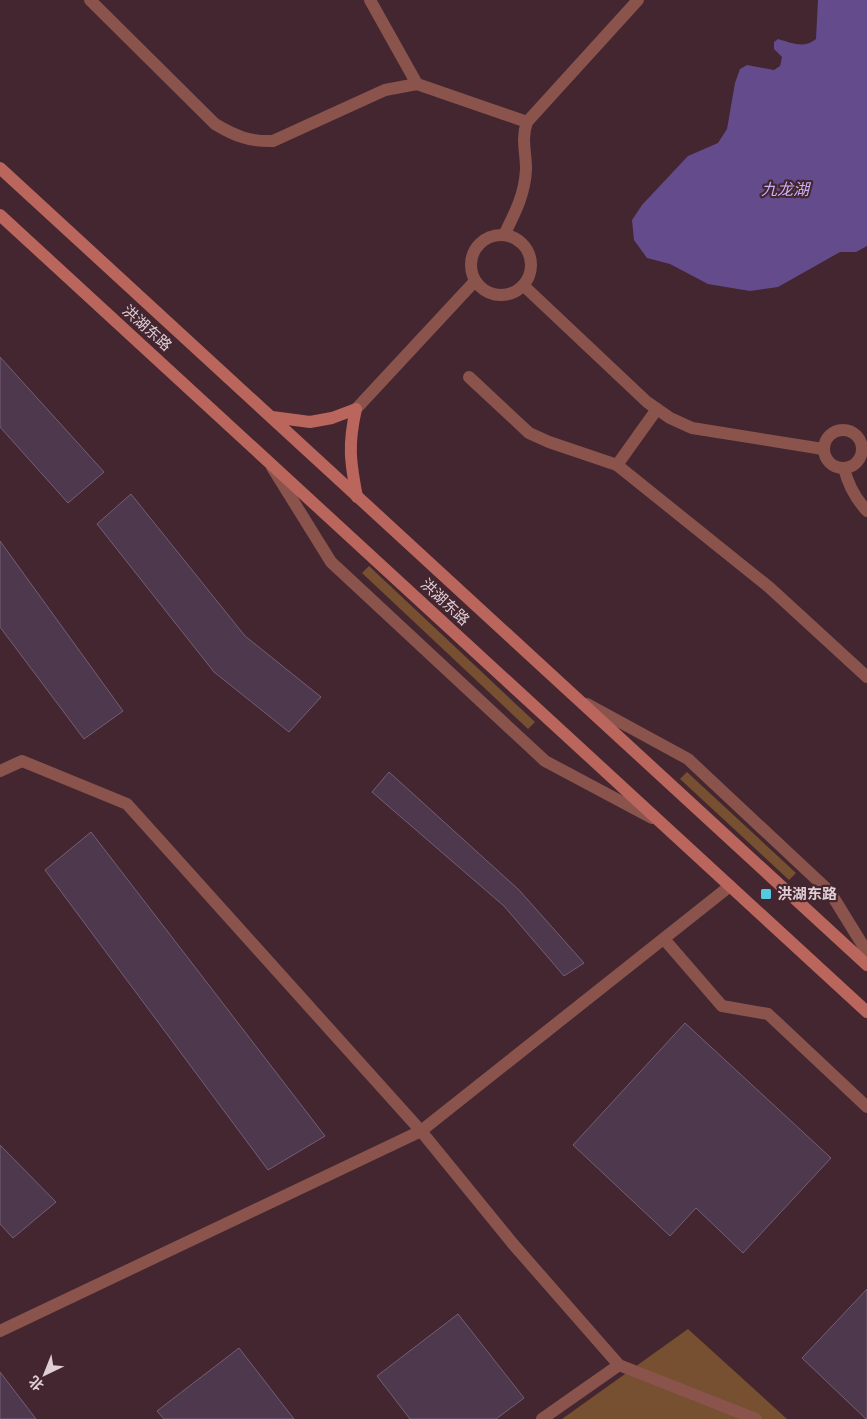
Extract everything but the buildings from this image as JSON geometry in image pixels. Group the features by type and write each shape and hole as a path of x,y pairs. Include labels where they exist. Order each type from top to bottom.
{"main road":[{"name":"洪湖东路","path":"0,168 867,965"},
{"name":"洪湖东路","path":"0,216 867,1012"},
{"path":"272,418 310,422 332,418 356,409"},
{"path":"356,409 350,435 350,458 357,497"}],"street":[{"path":"90,0 215,124 235,136 254,142 273,141 385,90 417,84 527,122"},
{"path":"370,0 417,84"},
{"path":"504,235 523,194 526,165 523,134 527,122 638,0"},
{"path":"504,235 514,238 528,252 532,271 524,286 513,294 498,296 484,291 475,281 471,265 477,246 494,236 504,235"},
{"path":"356,409 475,281"},
{"path":"524,286 599,358 670,418 692,428 823,449"},
{"path":"469,377 529,433 549,442 617,465 770,588 867,677"},
{"path":"617,465 657,408"},
{"path":"845,430 862,433 862,447 859,459 850,467 844,468 832,465 824,455 824,443 832,433 845,430"},
{"path":"268,461 331,562 545,761 659,821"},
{"path":"844,468 852,490 867,511"},
{"path":"576,698 688,759 830,892 867,952"},
{"path":"0,771 22,762 127,804 422,1131 513,1244 620,1366 756,1419"},
{"path":"0,1331 422,1131 730,886"},
{"path":"664,939 722,1006 768,1014 867,1107"},
{"path":"542,1419 620,1366"}],"shaded area":[{"path":"369,566 535,722 528,729 362,573"},
{"path":"687,772 796,873 789,880 680,779"},
{"path":"688,1329 787,1419 562,1419"}],"water":[{"name":"九龙湖","path":"818,0 867,0 867,246 856,252 840,252 778,287 750,291 708,284 670,264 647,258 634,240 632,220 642,205 688,156 718,143 727,129 735,83 740,69 747,65 774,70 780,66 782,57 774,49 774,42 778,39 807,44 816,39"}],"place":[{"name":"洪湖东路","path":"766,894"}]}
